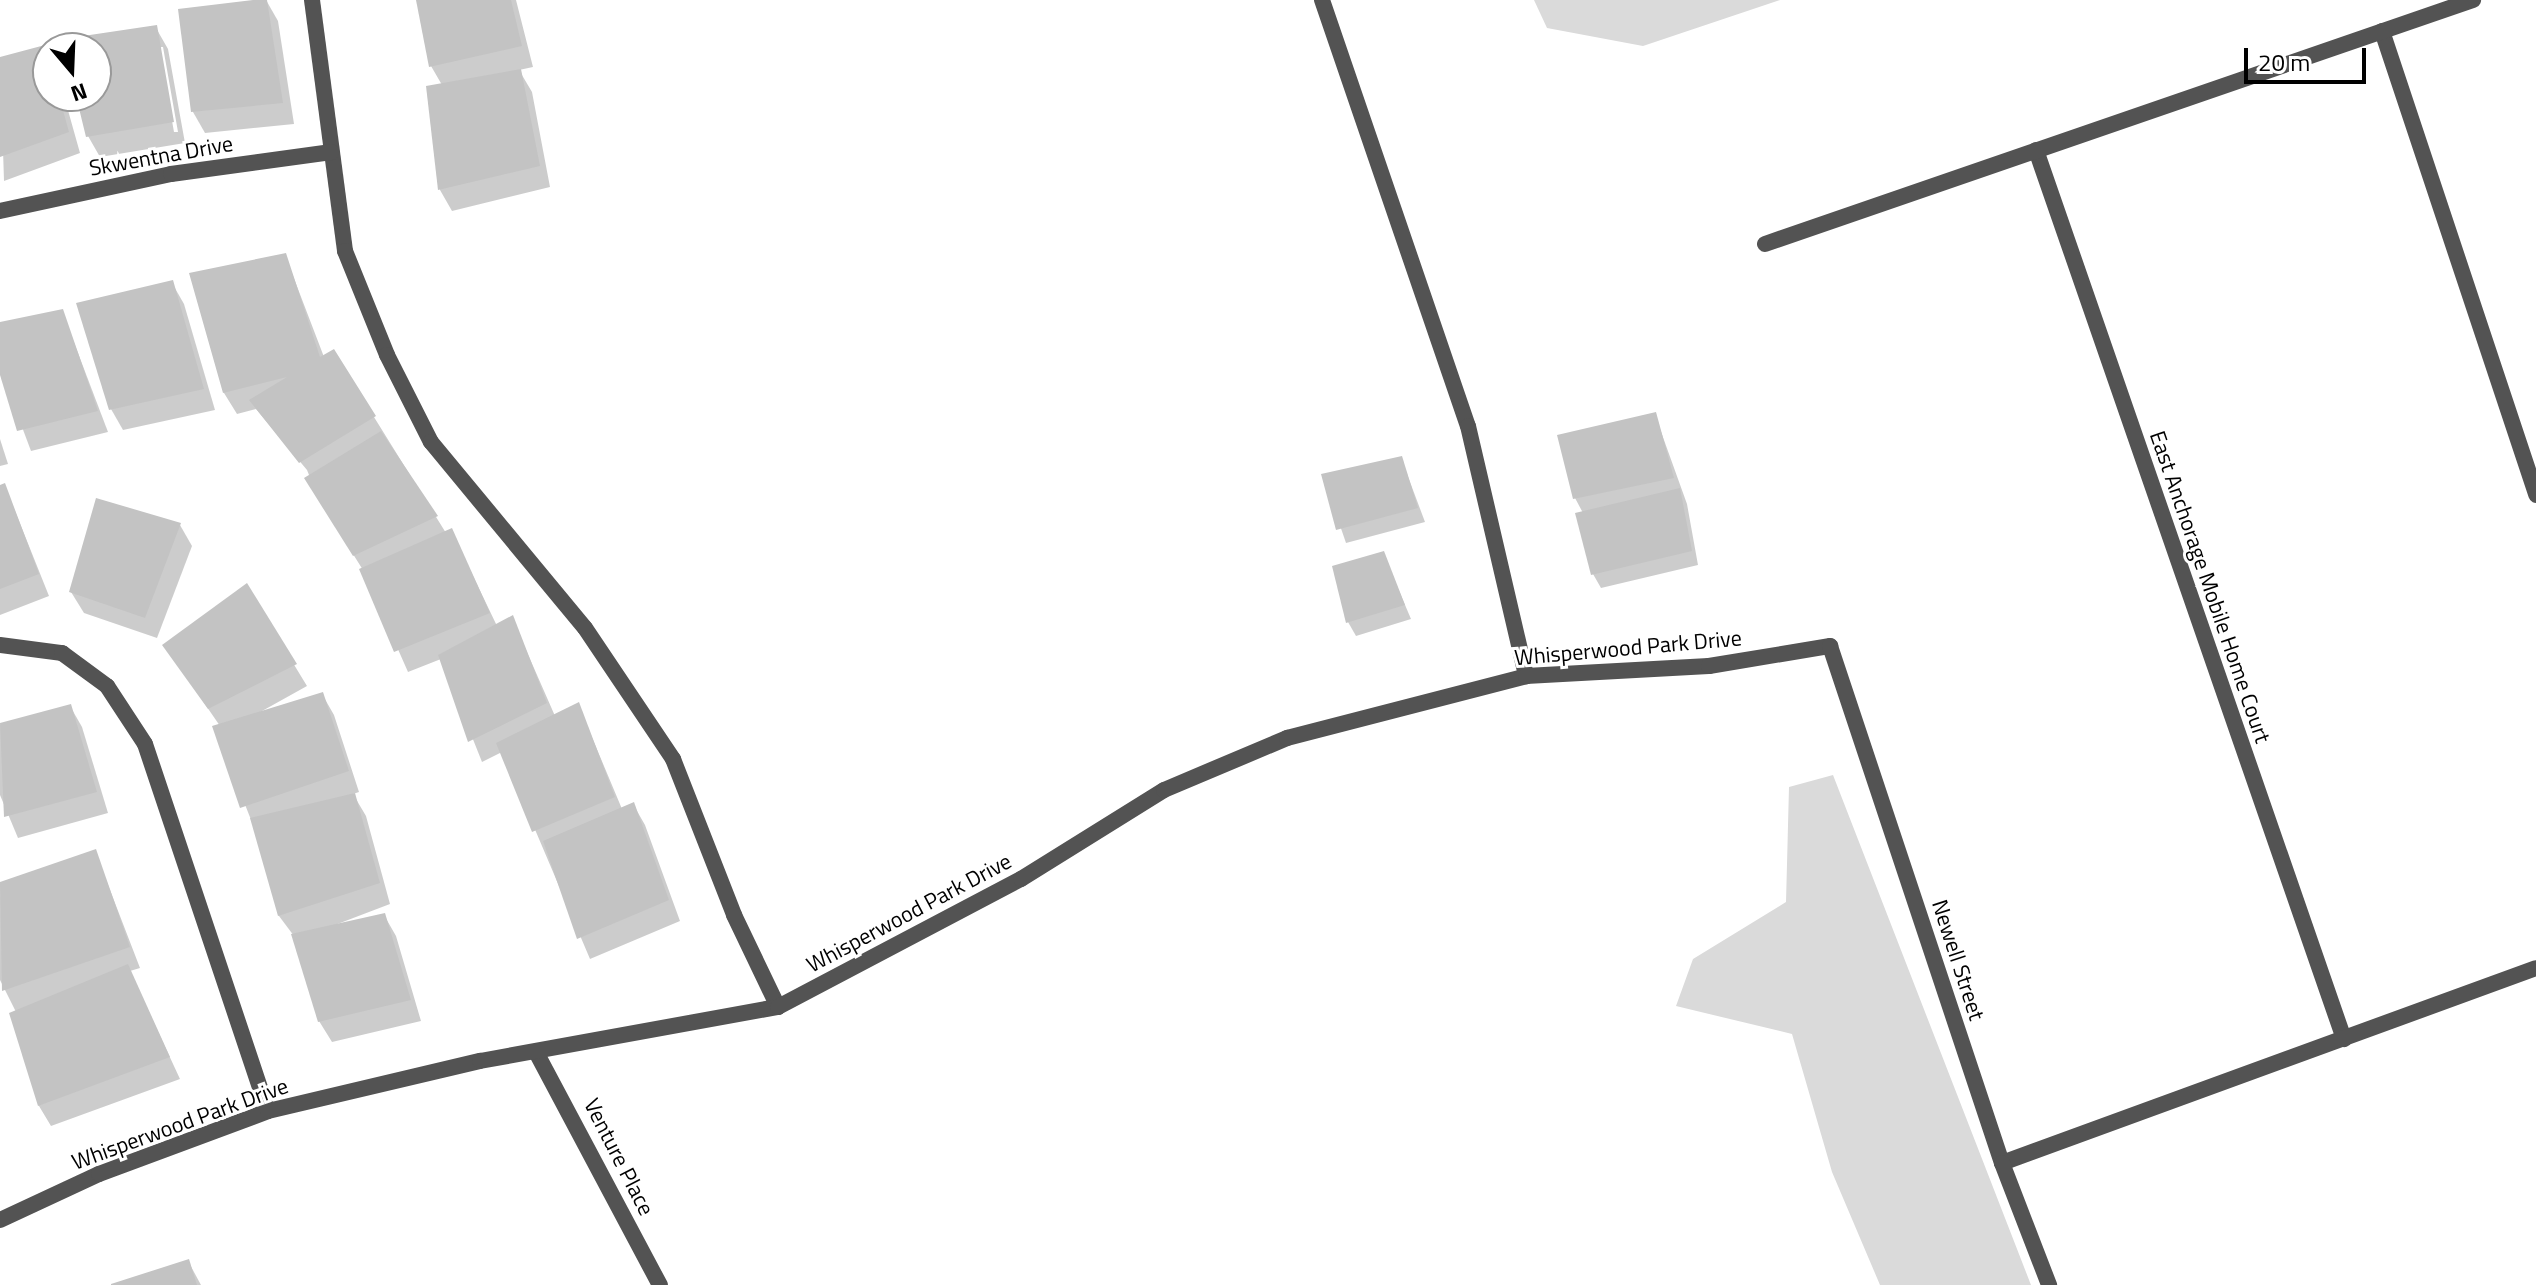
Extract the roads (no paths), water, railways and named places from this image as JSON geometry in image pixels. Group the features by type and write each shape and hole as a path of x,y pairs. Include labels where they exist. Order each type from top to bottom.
{"street":[{"path":"312,0 345,251 387,355 431,442 585,628 673,759 734,915 778,1007"},
{"path":"1322,0 1468,426 1526,676"},
{"path":"1765,244 2473,0"},
{"path":"2382,31 2536,495"},
{"name":"East Anchorage Mobile Home Court","path":"2036,150 2344,1039"},
{"name":"Skwentna Drive","path":"0,211 171,174 332,152"},
{"path":"0,645 62,653 107,686 145,744 268,1111"},
{"name":"Whisperwood Park Drive","path":"0,1220 99,1174 268,1111 536,1052 778,1007 1021,879 1164,790 1287,738 1526,676 1709,666 1830,646"},
{"name":"Newell Street","path":"1830,646 2002,1163 2049,1285"},
{"path":"2002,1163 2536,968"},
{"name":"Venture Place","path":"536,1052 660,1285"}]}
